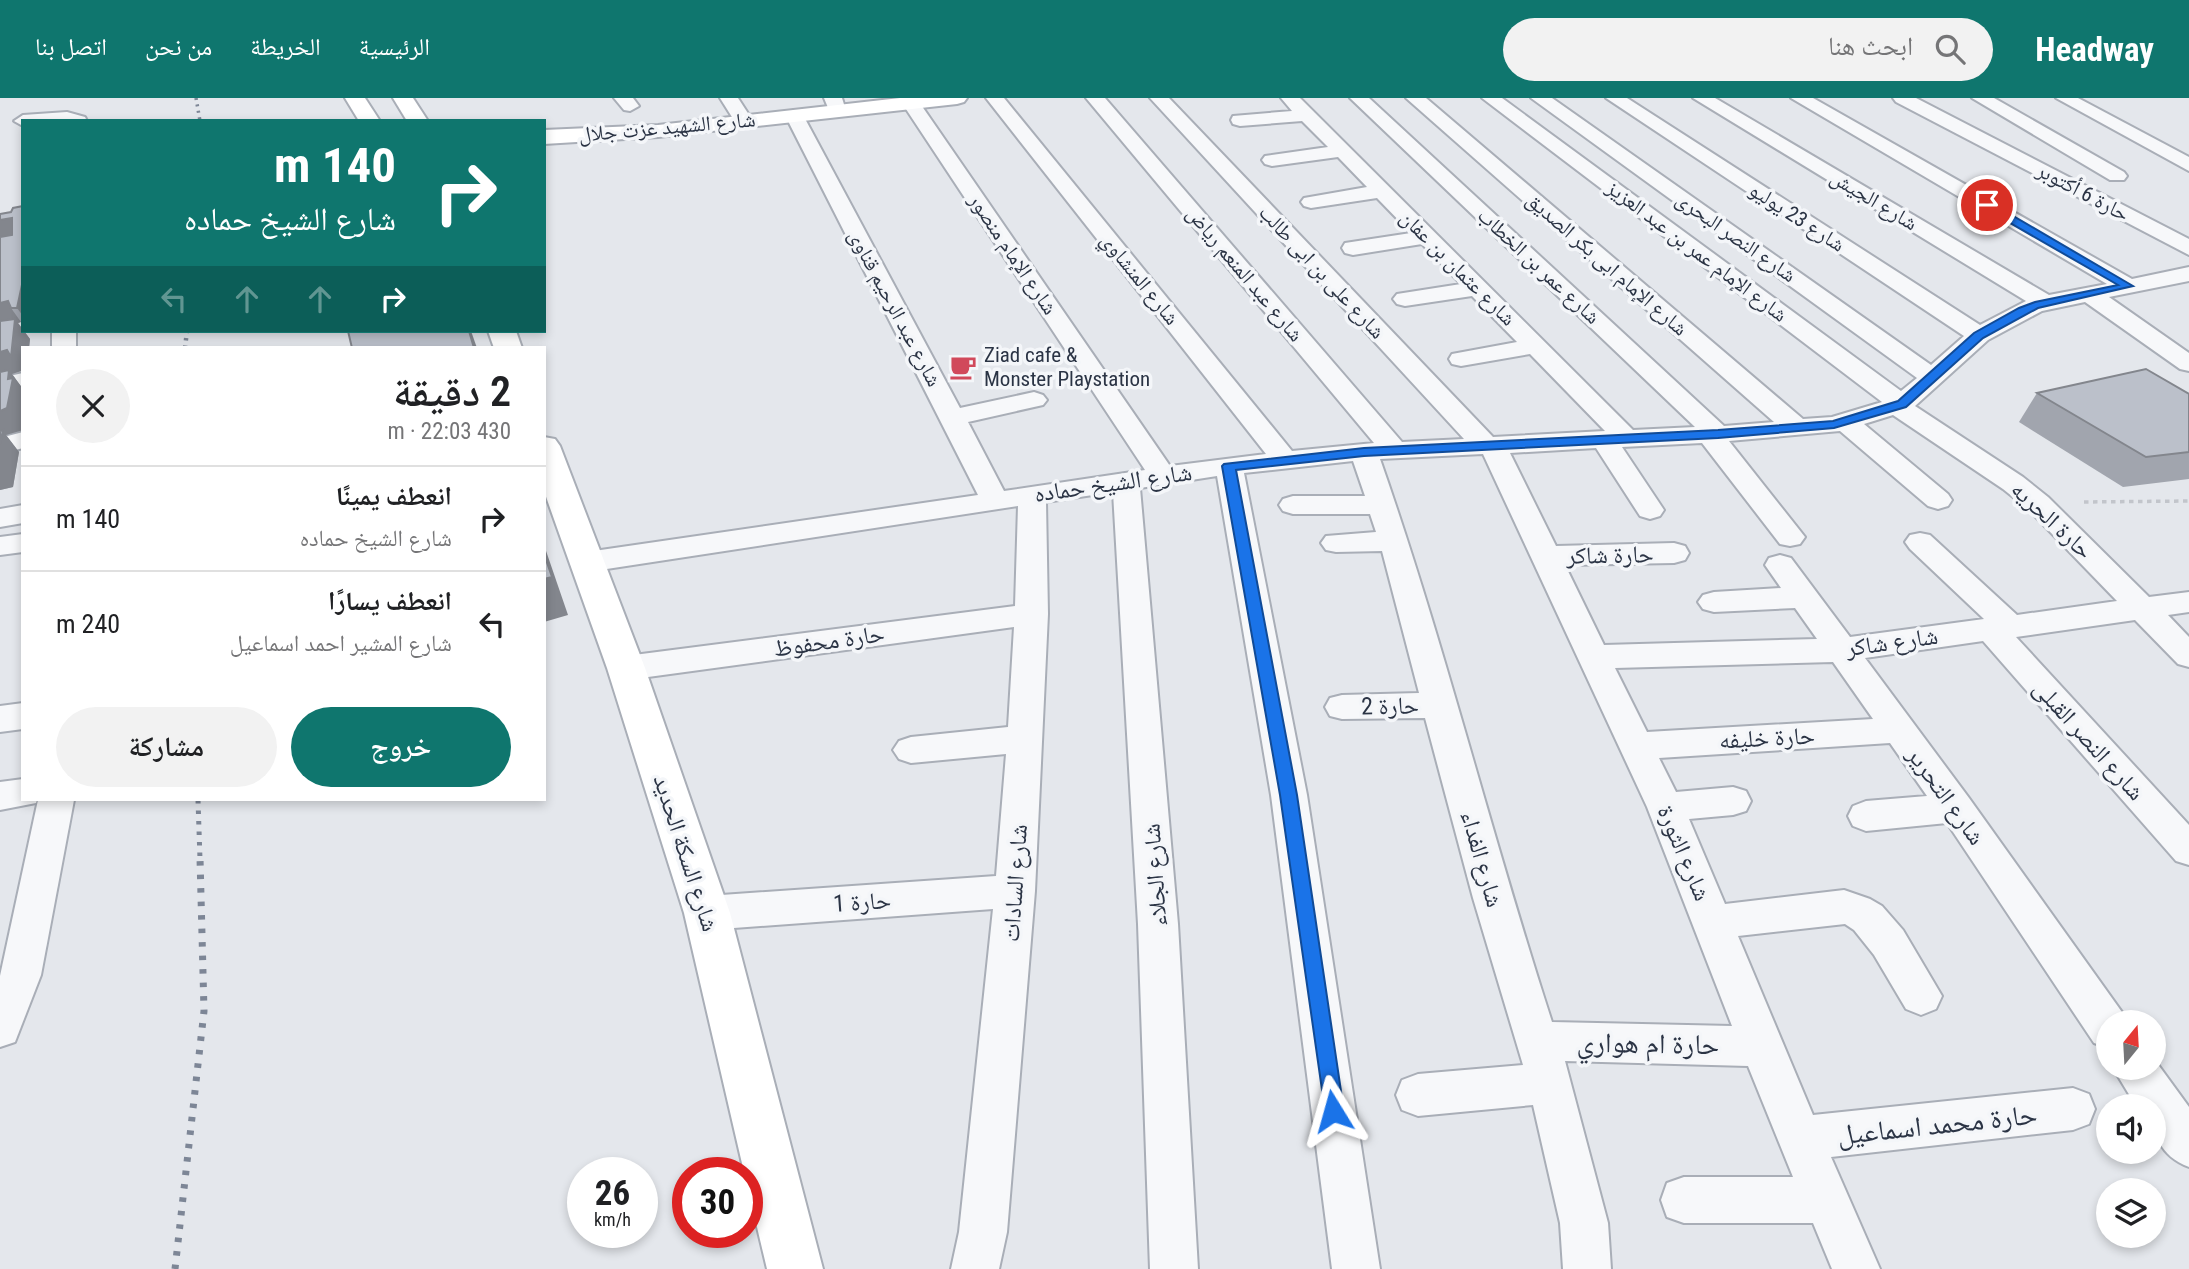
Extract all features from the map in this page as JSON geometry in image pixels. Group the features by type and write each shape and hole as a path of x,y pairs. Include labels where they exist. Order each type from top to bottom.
{"street":[{"path":"355,98 368,119"},
{"path":"402,98 417,119"},
{"path":"729,98 744,121"},
{"name":"شارع الشهيد عزت جلال","path":"546,137 658,131 794,115 835,104 911,103 957,98"},
{"name":"شارع المنشاوي","path":"995,98 1285,460"},
{"name":"شارع عبد المنعم رياض","path":"1096,98 1379,451"},
{"name":"شارع على بن ابى طالب","path":"1159,98 1489,446"},
{"name":"شارع عثمان بن عفان","path":"1290,98 1535,346 1615,438 1650,510"},
{"name":"شارع عمر بن الخطاب","path":"1359,98 1714,434 1785,551"},
{"name":"شارع الإمام ابى بكر الصديق","path":"1415,98 1798,429"},
{"name":"شارع الإمام عمر بن عبد العزيز","path":"1491,98 1900,405"},
{"name":"شارع النصر البحرى","path":"1540,98 1933,377"},
{"name":"شارع 23 يوليو","path":"1615,98 1979,335"},
{"name":"شارع الجيش","path":"1702,98 2046,303"},
{"path":"1800,98 2128,286"},
{"name":"حارة 6 أكتوبر","path":"1902,98 2189,268"},
{"path":"1981,98 2117,176"},
{"path":"2065,98 2189,165"},
{"name":"شارع الإمام منصور","path":"911,103 1144,479"},
{"name":"شارع عبد الرحيم قناوى","path":"794,115 952,418 1014,498"},
{"path":"1240,120 1307,115"},
{"path":"45,119 72,119"},
{"path":"0,123 21,121"},
{"path":"1272,160 1342,151"},
{"path":"1311,202 1383,191"},
{"path":"1353,247 1426,237"},
{"name":"شارع الشيخ حماده","path":"587,562 1229,466 1379,451 1798,429 1845,422 1900,405 1979,335 2023,310 2128,286 2189,268"},
{"path":"1405,299 1477,288"},
{"path":"2088,293 2189,364"},
{"path":"1461,359 1535,346"},
{"path":"0,386 21,381"},
{"path":"952,418 1034,400"},
{"name":"حارة الحريه","path":"1900,405 2038,503 2189,656"},
{"path":"1845,422 1938,500"},
{"path":"0,446 21,441"},
{"name":"شارع الثورة","path":"1489,446 1546,556 1665,807 1713,922 1760,1046 1856,1269"},
{"name":"شارع السكة الحديد","path":"546,451 626,668 707,913 795,1269"},
{"name":"شارع الفداء","path":"1379,451 1382,505 1395,541 1492,898 1550,1083 1584,1223 1587,1269"},
{"path":"1229,466 1289,795 1356,1269"},
{"name":"شارع الجلاء","path":"1144,479 1158,924 1174,1269"},
{"name":"شارع السادات","path":"975,1269 983,1232 1016,891 1032,614 1014,498"},
{"path":"1293,505 1382,505"},
{"path":"0,518 21,514"},
{"path":"1336,542 1395,541"},
{"name":"شارع النصر القبلى","path":"1920,542 2000,627 2189,850"},
{"path":"0,546 21,543"},
{"name":"شارع التحرير","path":"1785,551 1803,597 1956,808 2096,1010"},
{"name":"حارة شاكر","path":"1546,556 1674,553"},
{"path":"1714,602 1803,597"},
{"name":"شارع شاكر","path":"1593,657 1840,650 2189,602"},
{"name":"حارة محفوظ","path":"626,668 1032,614"},
{"name":"حارة 2","path":"1342,707 1439,705"},
{"path":"0,719 21,716"},
{"name":"حارة خليفه","path":"1636,746 1898,730"},
{"path":"911,750 1024,739"},
{"path":"0,796 21,793"},
{"path":"0,1028 21,975 56,801"},
{"path":"1665,807 1733,801"},
{"path":"1866,816 1956,808"},
{"name":"حارة 1","path":"707,913 1016,891"},
{"path":"1713,922 1844,907 1859,910 1871,920 1921,996"},
{"name":"حارة ام هواري","path":"1536,1041 1760,1046"},
{"path":"2143,1080 2189,1145"},
{"path":"1418,1095 1550,1083"},
{"name":"حارة محمد اسماعيل","path":"1800,1138 2073,1109"},
{"path":"1684,1200 1826,1200"}],"path":[{"path":"2038,503 2189,501"}],"building":[{"path":"21,206 21,289 17,308 11,308 8,301 0,303 0,237 12,235 12,218 0,220 0,214 11,212 13,208"},
{"path":"15,319 11,357 7,350 0,352 0,321"},
{"path":"348,333 470,333 473,346 352,346"},
{"path":"2146,369 2189,394 2189,452 2146,457 2037,393"},
{"path":"9,370 8,379 13,378 7,408 0,411 0,372"},
{"path":"546,560 552,577 546,578"}],"railway":[{"path":"196,98 200,119"},
{"path":"185,346 187,333"},
{"path":"198,801 200,859"},
{"path":"175,1269 204,1011 200,858"}],"place":[{"name":"Ziad cafe & Monster Playstation","path":"963,367"}],"route":[{"path":"1333,1111 1289,795 1229,466 1364,452 1718,434 1834,425 1902,404 1979,335 2023,310 2035,305 2128,286 1987,205"}]}
